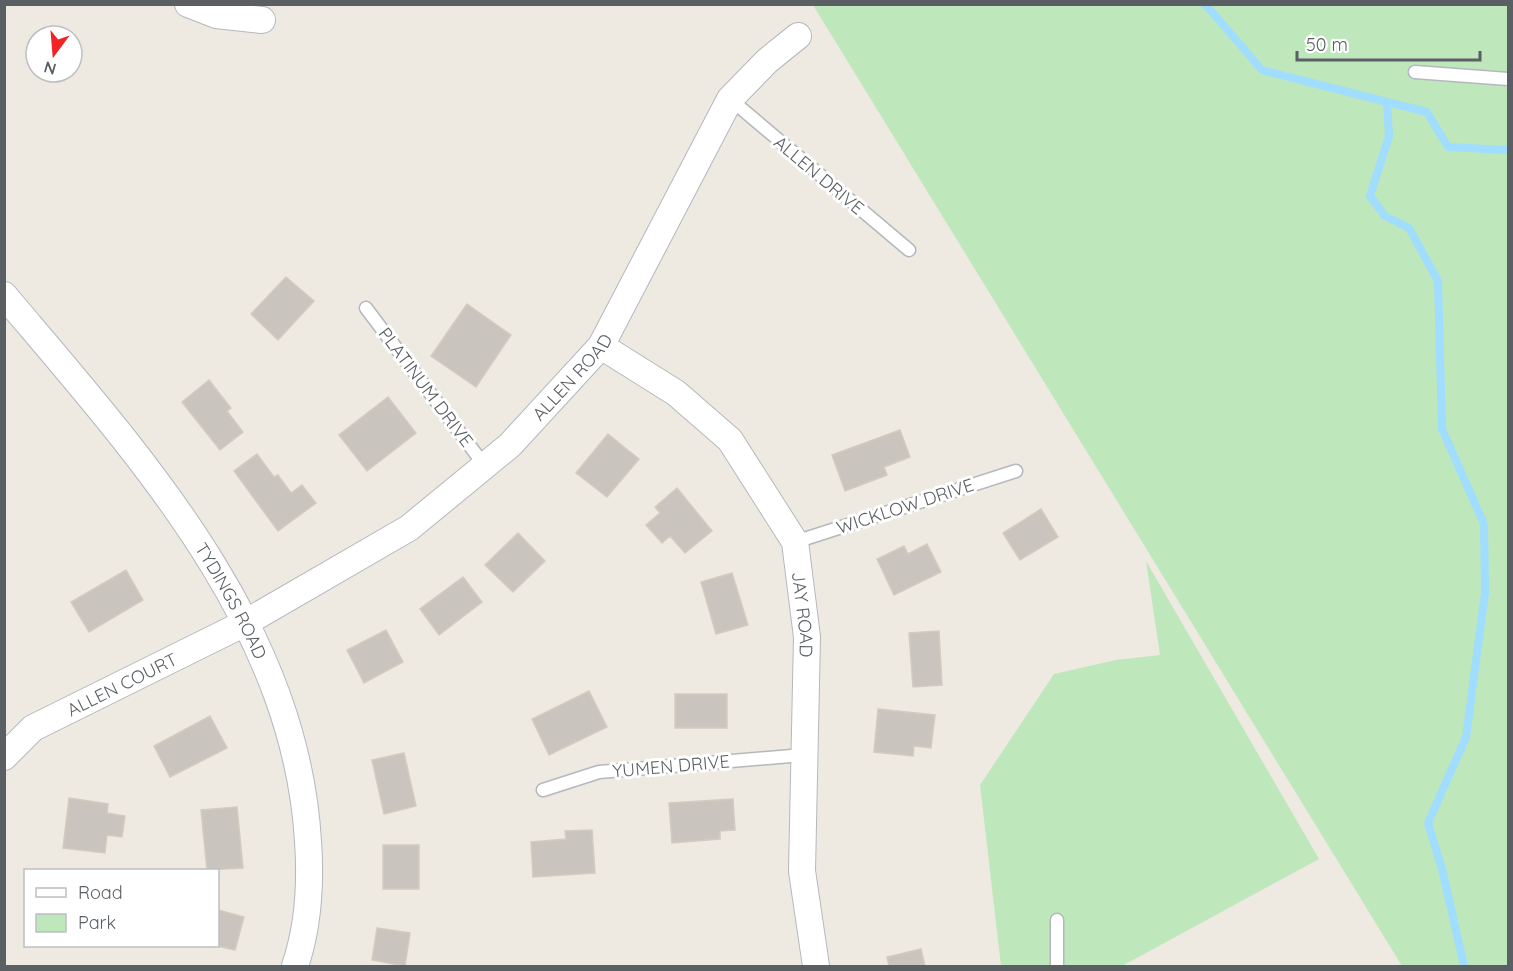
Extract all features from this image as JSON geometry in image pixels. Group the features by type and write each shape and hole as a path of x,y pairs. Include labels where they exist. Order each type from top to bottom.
{"street":[{"path":"188,4 216,15 262,20"},
{"name":"ALLEN ROAD","path":"245,623 409,528 510,445 601,346 730,99 767,61 798,36"},
{"name":"TYDINGS ROAD","path":"4,295 122,435 186,522 219,573 245,623 291,730 306,803 310,898 304,941 295,966"},
{"name":"JAY ROAD","path":"601,346 676,393 730,440 795,542 807,637 802,871 816,966"},
{"name":"ALLEN COURT","path":"4,757 33,728 245,623"}],"lane":[{"path":"1415,72 1509,79"},
{"name":"ALLEN DRIVE","path":"730,99 909,250"},
{"name":"PLATINUM DRIVE","path":"366,308 485,466"},
{"name":"WICKLOW DRIVE","path":"795,542 1016,471"},
{"name":"YUMEN DRIVE","path":"543,790 599,772 803,755"},
{"path":"1057,920 1057,966"}],"green space":[{"path":"813,5 1508,5 1508,966 1402,966"},
{"path":"1146,561 1319,859 1122,966 1001,966 980,785 1054,674 1116,660 1160,655"}],"building":[{"path":"286,277 314,301 278,340 251,314"},
{"path":"467,304 511,335 476,387 431,356"},
{"path":"209,380 231,408 227,411 243,432 220,450 182,402"},
{"path":"388,397 416,433 367,471 339,435"},
{"path":"900,430 910,457 884,467 887,475 845,491 832,455"},
{"path":"608,434 639,459 607,497 576,473"},
{"path":"257,454 274,477 278,475 291,493 302,485 316,503 278,531 234,471"},
{"path":"677,488 712,531 685,553 670,536 662,543 646,525 660,513 655,507"},
{"path":"1041,509 1058,537 1020,560 1003,533"},
{"path":"518,533 545,561 513,592 485,565"},
{"path":"927,544 941,572 894,595 877,559 904,546 908,554"},
{"path":"126,570 143,600 89,632 71,602"},
{"path":"732,573 748,625 716,634 701,582"},
{"path":"463,577 482,602 439,635 420,609"},
{"path":"386,630 403,662 364,683 347,650"},
{"path":"939,631 942,685 913,687 909,633"},
{"path":"589,691 607,727 549,755 532,719"},
{"path":"675,694 727,694 727,728 675,728"},
{"path":"878,709 935,715 931,748 914,746 913,756 874,752"},
{"path":"210,716 227,748 170,777 154,746"},
{"path":"404,753 416,806 384,814 372,760"},
{"path":"69,798 108,804 107,813 125,816 122,837 107,835 105,853 63,848"},
{"path":"733,799 735,830 720,831 720,839 672,843 669,803"},
{"path":"237,807 243,868 207,869 201,810"},
{"path":"592,830 595,873 533,877 531,842 566,839 565,831"},
{"path":"383,845 419,845 419,889 383,889"},
{"path":"219,910 244,917 235,950 219,946"},
{"path":"377,928 410,933 405,966 372,960"},
{"path":"921,949 925,966 889,966 887,957"}],"waterway":[{"path":"1205,4 1262,70 1387,102 1389,136 1370,196 1385,216 1409,228 1438,281 1442,429 1484,524 1485,593 1466,737 1428,823 1442,869 1464,966"},
{"path":"1387,102 1427,112 1448,147 1508,150"}]}
